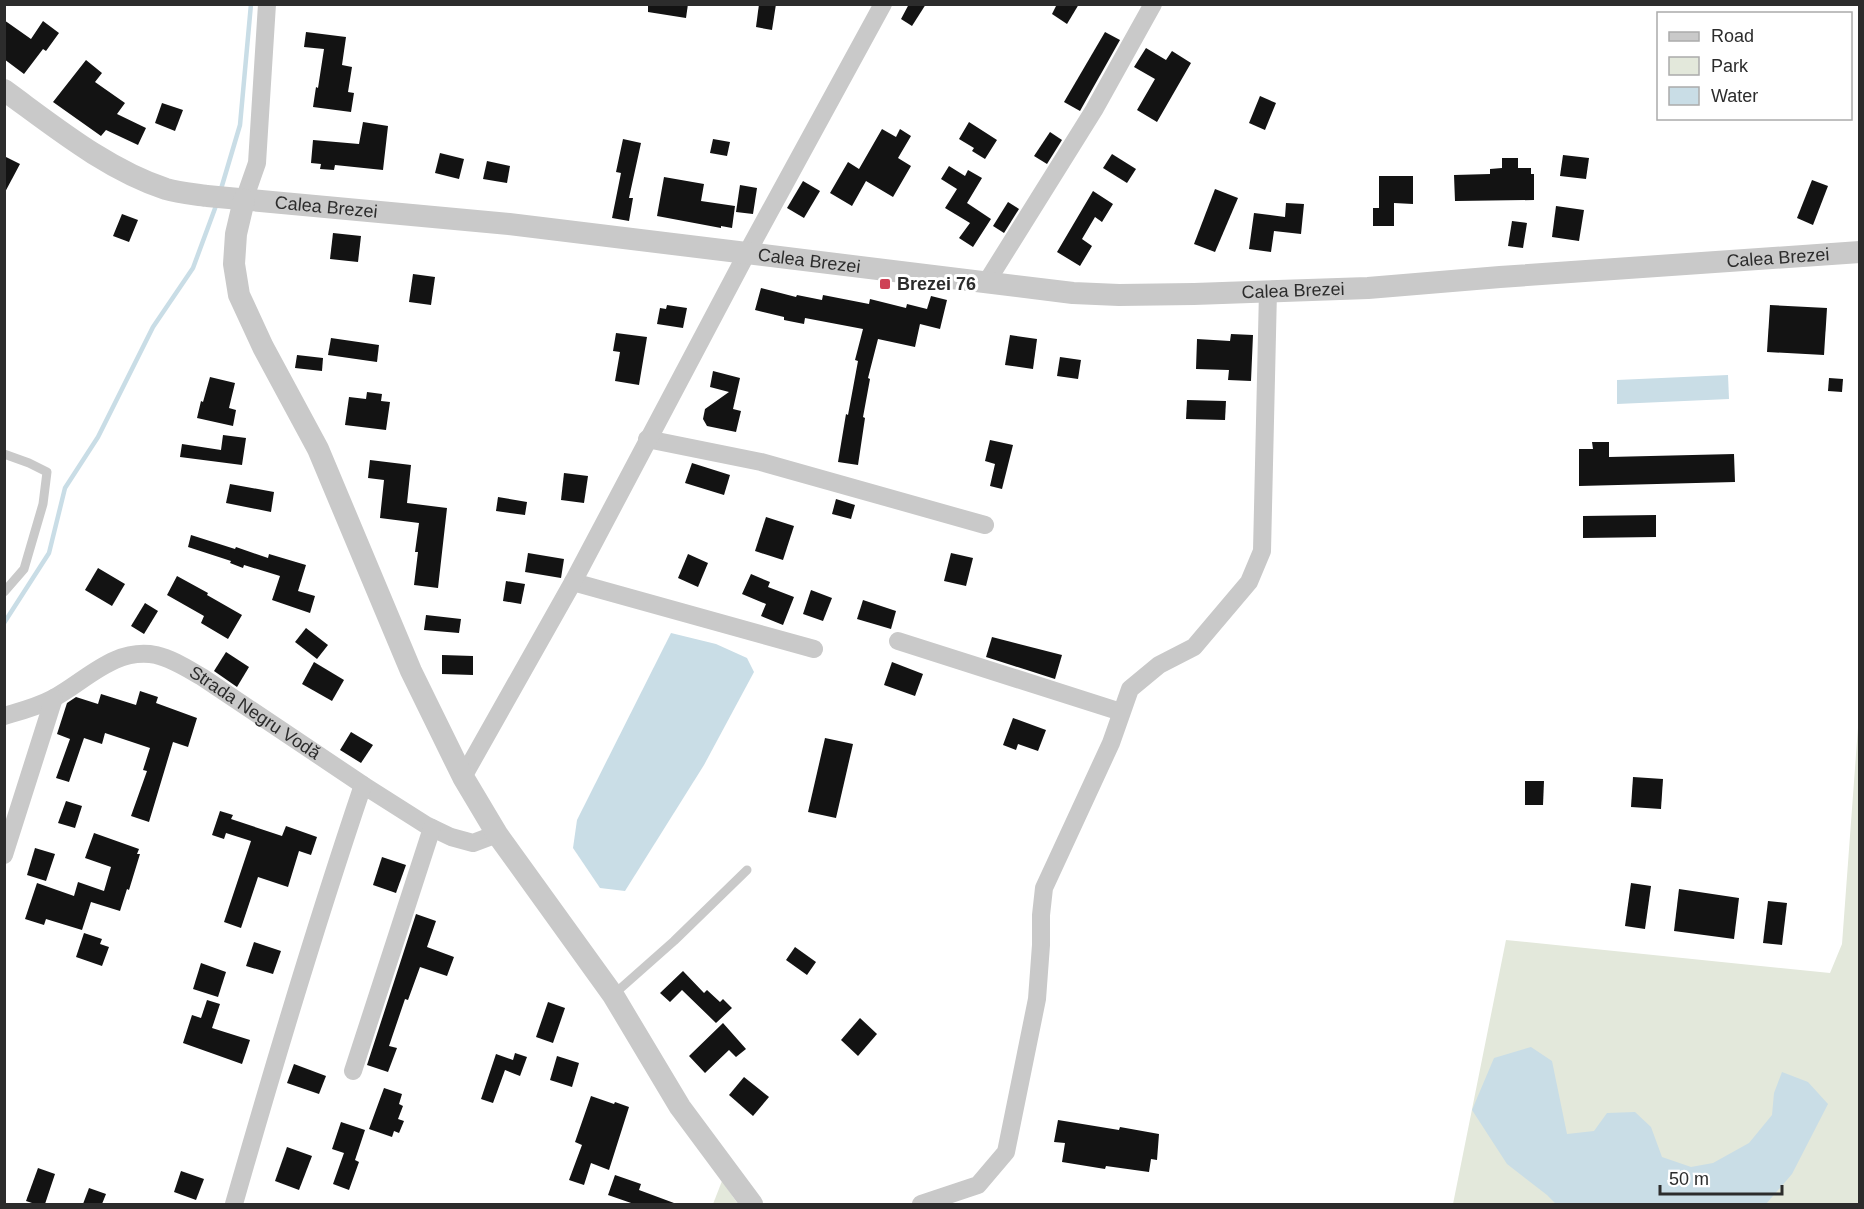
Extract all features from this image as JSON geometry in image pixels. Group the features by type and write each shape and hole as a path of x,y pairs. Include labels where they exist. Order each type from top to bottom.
{"street":[{"path":"267,4 257,163 243,200 236,234 234,264 238,295 318,448 411,671 463,777 497,834 612,995 680,1107 752,1204"},
{"path":"463,777 573,582 747,253 883,4"},
{"path":"986,283 1094,110 1153,4"},
{"name":"Calea Brezei","path":"4,90 74,141 125,172 168,189 243,200 497,222 1073,293 1119,295 1368,288 1860,252"},
{"path":"921,1204 978,1185 1006,1152 1037,999 1044,888 1111,743 1130,689 1159,665 1194,647 1249,582 1262,550 1268,291"},
{"path":"647,440 761,462 985,525"},
{"path":"573,582 814,649"},
{"path":"898,640 1121,712"},
{"name":"Strada Negru Vodă","path":"4,716 32,708 54,698 100,667 119,658 155,655 177,662 202,677 363,785 432,828 451,837 473,843 497,834"},
{"path":"4,855 54,698"},
{"path":"234,1204 275,1057 363,785"},
{"path":"353,1071 432,828"}],"lane":[{"path":"4,454 47,472 43,504 24,569 4,592"},
{"path":"612,995 674,941 747,870"}],"green space":[{"path":"1859,714 1859,1204 1453,1204 1506,940 1830,973 1842,944"},
{"path":"722,1181 738,1204 713,1204"}],"water":[{"path":"1728,375 1729,399 1617,404 1617,380"},
{"path":"671,633 716,644 747,658 754,672 704,765 625,891 600,888 573,848 577,820"},
{"path":"1531,1047 1552,1061 1567,1134 1594,1131 1607,1113 1635,1112 1651,1127 1662,1157 1691,1167 1713,1163 1749,1143 1772,1115 1774,1093 1782,1072 1808,1082 1828,1104 1792,1174 1766,1204 1556,1204 1507,1164 1472,1110 1494,1058"}],"building":[{"path":"648,4 688,4 686,18 648,12"},
{"path":"759,4 776,4 772,30 756,27"},
{"path":"909,4 926,4 912,26 901,19"},
{"path":"1057,4 1079,4 1067,24 1052,14"},
{"path":"4,20 31,39 43,21 59,33 24,74 4,59"},
{"path":"306,32 346,37 342,65 352,67 348,92 354,93 351,112 313,107 324,49 304,47"},
{"path":"1105,32 1120,40 1080,111 1064,102"},
{"path":"1146,48 1166,60 1172,51 1191,63 1157,122 1137,110 1155,79 1134,67"},
{"path":"86,60 102,73 95,82 125,103 117,114 146,128 138,145 106,130 101,136 53,102"},
{"path":"1260,96 1276,103 1265,130 1249,123"},
{"path":"162,103 183,110 175,131 155,123"},
{"path":"363,122 388,126 383,170 335,165 334,170 320,169 321,164 311,163 313,140 359,144"},
{"path":"969,122 997,140 985,159 972,151 974,148 959,139"},
{"path":"882,129 896,137 900,129 911,136 898,158 911,166 893,197 866,181 852,206 830,193 848,162 859,169"},
{"path":"1050,132 1062,140 1047,164 1034,156"},
{"path":"623,139 641,143 629,198 633,198 629,221 612,218 621,173 616,172"},
{"path":"713,139 730,142 727,156 710,153"},
{"path":"440,153 464,159 459,179 435,173"},
{"path":"1112,154 1136,169 1127,183 1103,168"},
{"path":"1563,155 1589,158 1586,179 1560,176"},
{"path":"4,156 20,164 4,194"},
{"path":"1502,158 1518,158 1518,168 1531,168 1531,174 1534,174 1534,200 1455,201 1454,175 1490,174 1490,169 1502,168"},
{"path":"487,161 510,166 507,183 483,179"},
{"path":"949,166 965,176 968,170 982,178 967,203 991,219 973,247 959,238 970,223 945,208 957,189 941,179"},
{"path":"1379,176 1413,176 1413,204 1394,203 1394,226 1373,226 1373,208 1379,208"},
{"path":"664,177 704,184 701,201 735,206 732,228 657,216"},
{"path":"1812,180 1828,186 1813,225 1797,218"},
{"path":"803,181 820,191 804,218 787,208"},
{"path":"740,185 757,188 753,214 736,212"},
{"path":"1215,189 1238,198 1215,252 1194,244"},
{"path":"1093,191 1113,204 1102,222 1095,217 1082,239 1092,246 1080,266 1057,252"},
{"path":"1008,202 1019,209 1004,233 993,226"},
{"path":"1286,203 1304,204 1301,234 1274,231 1271,252 1249,249 1254,213 1285,217"},
{"path":"1556,206 1584,210 1579,241 1552,237"},
{"path":"122,214 138,220 129,242 113,236"},
{"path":"1512,221 1527,223 1523,248 1508,246"},
{"path":"333,233 361,236 358,262 330,259"},
{"path":"413,274 435,277 431,305 409,302"},
{"path":"761,288 796,297 797,295 822,300 823,295 869,304 870,299 906,308 907,304 927,309 931,296 947,300 940,329 920,324 915,347 878,339 868,378 870,379 858,465 838,462 858,361 855,360 863,329 805,318 804,324 755,310"},
{"path":"667,305 687,308 683,328 657,324 660,308 666,309"},
{"path":"1770,305 1827,308 1824,355 1767,352"},
{"path":"616,333 647,337 639,385 615,381 620,352 613,351"},
{"path":"1231,334 1253,335 1251,381 1228,380 1229,370 1196,369 1197,339 1230,341"},
{"path":"1010,335 1037,339 1033,369 1005,365"},
{"path":"331,338 379,345 377,362 328,355"},
{"path":"297,355 323,358 322,371 295,368"},
{"path":"1060,357 1081,360 1078,379 1057,376"},
{"path":"713,371 740,378 733,409 741,411 736,432 707,426 703,419 705,409 729,392 710,387"},
{"path":"210,377 235,383 229,408 236,410 233,426 197,418"},
{"path":"1829,378 1843,379 1842,392 1828,391"},
{"path":"367,392 382,394 381,401 390,402 386,430 345,425 349,397 366,399"},
{"path":"1187,400 1226,401 1225,420 1186,419"},
{"path":"223,435 246,438 242,465 180,457 182,444 221,450"},
{"path":"990,440 1013,445 1002,489 990,486 995,464 985,461"},
{"path":"1592,442 1609,442 1609,457 1734,454 1735,482 1579,486 1579,449 1593,449"},
{"path":"370,460 411,465 407,503 447,508 438,588 414,585 419,523 380,518 384,480 368,478"},
{"path":"692,463 730,475 724,495 685,483"},
{"path":"564,473 588,476 584,503 561,500"},
{"path":"230,484 274,492 271,512 226,503"},
{"path":"498,497 527,502 525,515 496,511"},
{"path":"836,499 855,505 851,519 832,514"},
{"path":"1656,515 1656,537 1583,538 1583,516"},
{"path":"766,517 794,526 783,560 755,551"},
{"path":"191,535 268,558 269,554 306,565 298,591 315,596 310,613 272,600 280,576 244,565 243,568 230,563 231,561 188,547"},
{"path":"528,553 564,559 561,578 525,572"},
{"path":"951,553 973,558 966,586 944,581"},
{"path":"688,554 708,563 698,587 678,578"},
{"path":"98,568 125,584 112,606 85,590"},
{"path":"751,574 770,582 768,587 794,597 783,625 761,616 766,604 742,594"},
{"path":"177,576 242,615 228,639 201,623 204,616 167,595"},
{"path":"506,581 525,584 521,604 503,601"},
{"path":"811,590 832,598 823,621 803,614"},
{"path":"863,600 896,611 891,629 857,619"},
{"path":"145,603 158,611 144,634 131,626"},
{"path":"426,615 461,619 459,633 424,630"},
{"path":"306,628 328,645 317,659 295,642"},
{"path":"992,637 1062,655 1055,679 986,657"},
{"path":"226,652 249,667 237,687 214,671"},
{"path":"442,655 473,656 473,675 442,674"},
{"path":"314,662 344,680 332,701 302,684"},
{"path":"892,662 923,674 915,696 884,685"},
{"path":"140,691 158,697 156,703 197,718 188,747 173,742 149,822 131,816 147,771 143,770 150,748 105,733 102,744 84,738 69,782 56,778 70,739 57,734 67,703 76,697 98,704 101,694 136,705"},
{"path":"1013,718 1046,730 1038,751 1018,744 1016,750 1003,745"},
{"path":"351,732 373,745 361,763 340,750"},
{"path":"825,738 853,744 836,818 808,812"},
{"path":"1633,777 1663,779 1661,809 1631,807"},
{"path":"1525,781 1544,781 1543,805 1525,805"},
{"path":"66,801 82,806 75,828 58,823"},
{"path":"220,811 233,815 231,819 282,836 286,826 317,837 311,855 299,851 288,887 258,877 241,928 224,922 251,841 226,833 224,839 212,835"},
{"path":"94,833 139,849 137,854 140,854 129,890 127,889 120,911 91,902 82,930 46,919 44,925 25,919 37,883 74,896 78,882 104,891 111,867 85,858"},
{"path":"35,848 55,854 46,881 27,875"},
{"path":"382,857 406,865 396,893 373,885"},
{"path":"1631,883 1651,886 1645,929 1625,926"},
{"path":"1679,889 1739,898 1734,939 1674,931"},
{"path":"1768,901 1787,903 1782,945 1763,943"},
{"path":"416,914 436,921 427,947 454,957 447,976 420,967 408,1000 405,999 389,1046 397,1048 388,1072 367,1065"},
{"path":"84,933 102,939 100,944 109,947 102,966 76,957"},
{"path":"254,942 281,951 273,974 246,966"},
{"path":"795,947 816,962 807,975 786,960"},
{"path":"201,963 226,972 218,997 193,989"},
{"path":"683,971 704,993 707,990 720,1002 723,999 732,1008 716,1023 682,990 670,1002 660,993"},
{"path":"207,1000 220,1004 212,1028 250,1040 242,1064 183,1043 192,1015 201,1018"},
{"path":"548,1002 565,1008 553,1043 536,1037"},
{"path":"860,1018 877,1034 858,1056 841,1040"},
{"path":"723,1023 746,1049 736,1057 729,1050 705,1073 689,1056"},
{"path":"515,1053 527,1057 520,1076 505,1070 493,1103 481,1099 496,1054 513,1060"},
{"path":"557,1056 579,1063 572,1087 550,1080"},
{"path":"294,1064 326,1076 319,1094 287,1083"},
{"path":"744,1077 769,1097 753,1116 729,1095"},
{"path":"384,1088 402,1094 399,1104 403,1106 398,1119 404,1121 399,1133 394,1131 392,1137 369,1129"},
{"path":"591,1096 629,1107 609,1170 591,1163 584,1185 569,1180 582,1145 575,1142"},
{"path":"1058,1120 1159,1134 1157,1160 1151,1159 1149,1172 1106,1166 1105,1169 1062,1162 1065,1143 1054,1142"},
{"path":"341,1122 365,1130 355,1160 359,1162 349,1190 333,1184 344,1153 332,1149"},
{"path":"287,1147 312,1156 299,1190 275,1181"},
{"path":"38,1168 55,1174 45,1204 26,1201"},
{"path":"181,1171 204,1179 196,1200 174,1192"},
{"path":"615,1175 641,1184 639,1190 674,1203 634,1204 608,1195"},
{"path":"89,1188 106,1194 102,1204 83,1204"}],"waterway":[{"path":"221,189 240,125 251,4"},
{"path":"4,623 49,553 65,488 98,437 153,327 193,268 217,203"}],"place":[{"name":"Brezei 76","path":"885,284"}]}
